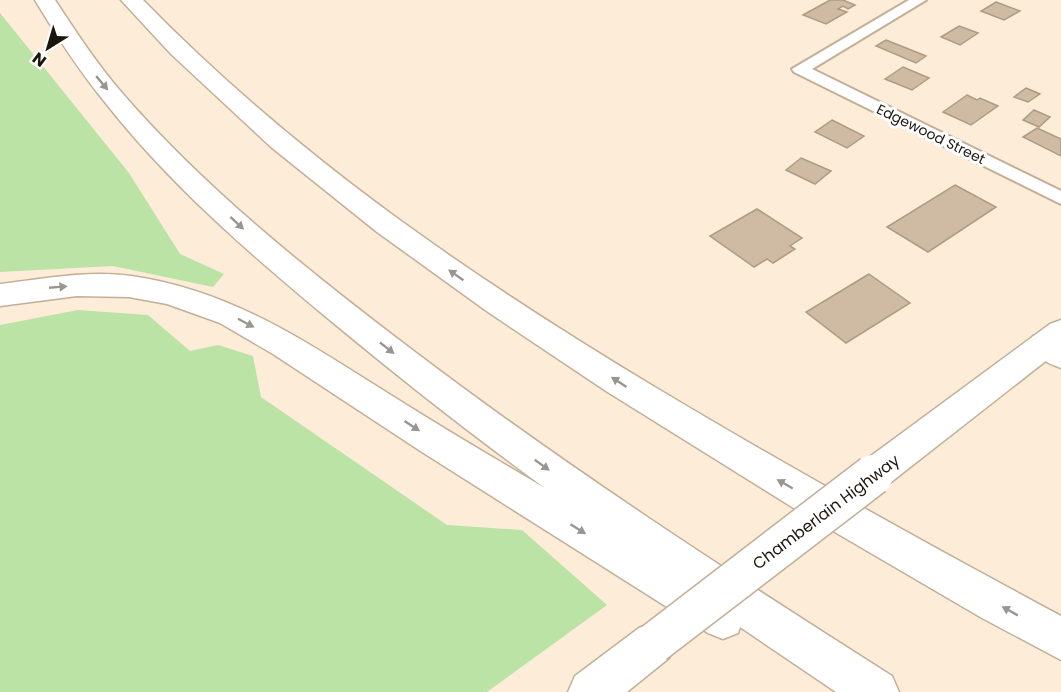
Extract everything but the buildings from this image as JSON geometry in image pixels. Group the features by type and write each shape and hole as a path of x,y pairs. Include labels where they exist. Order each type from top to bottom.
{"main road":[{"path":"45,0 96,76 141,128 204,192 293,272 399,358 532,458 687,567 876,692"},
{"path":"131,0 190,62 279,142 369,213 451,271 618,382 753,465 1061,639"},
{"path":"0,295 77,285 129,286 179,296 231,315 285,345 445,447 716,614 758,635 825,659"},
{"name":"Chamberlain Highway","path":"591,692 873,475 1056,344"}],"street":[{"name":"Edgewood Street","path":"919,0 800,69 1061,198"}],"green space":[{"path":"0,13 129,173 180,254 224,274 213,287 113,266 0,272"},
{"path":"78,310 148,315 190,351 218,345 253,356 261,397 447,525 522,530 607,605 487,692 0,692 0,325"}]}
